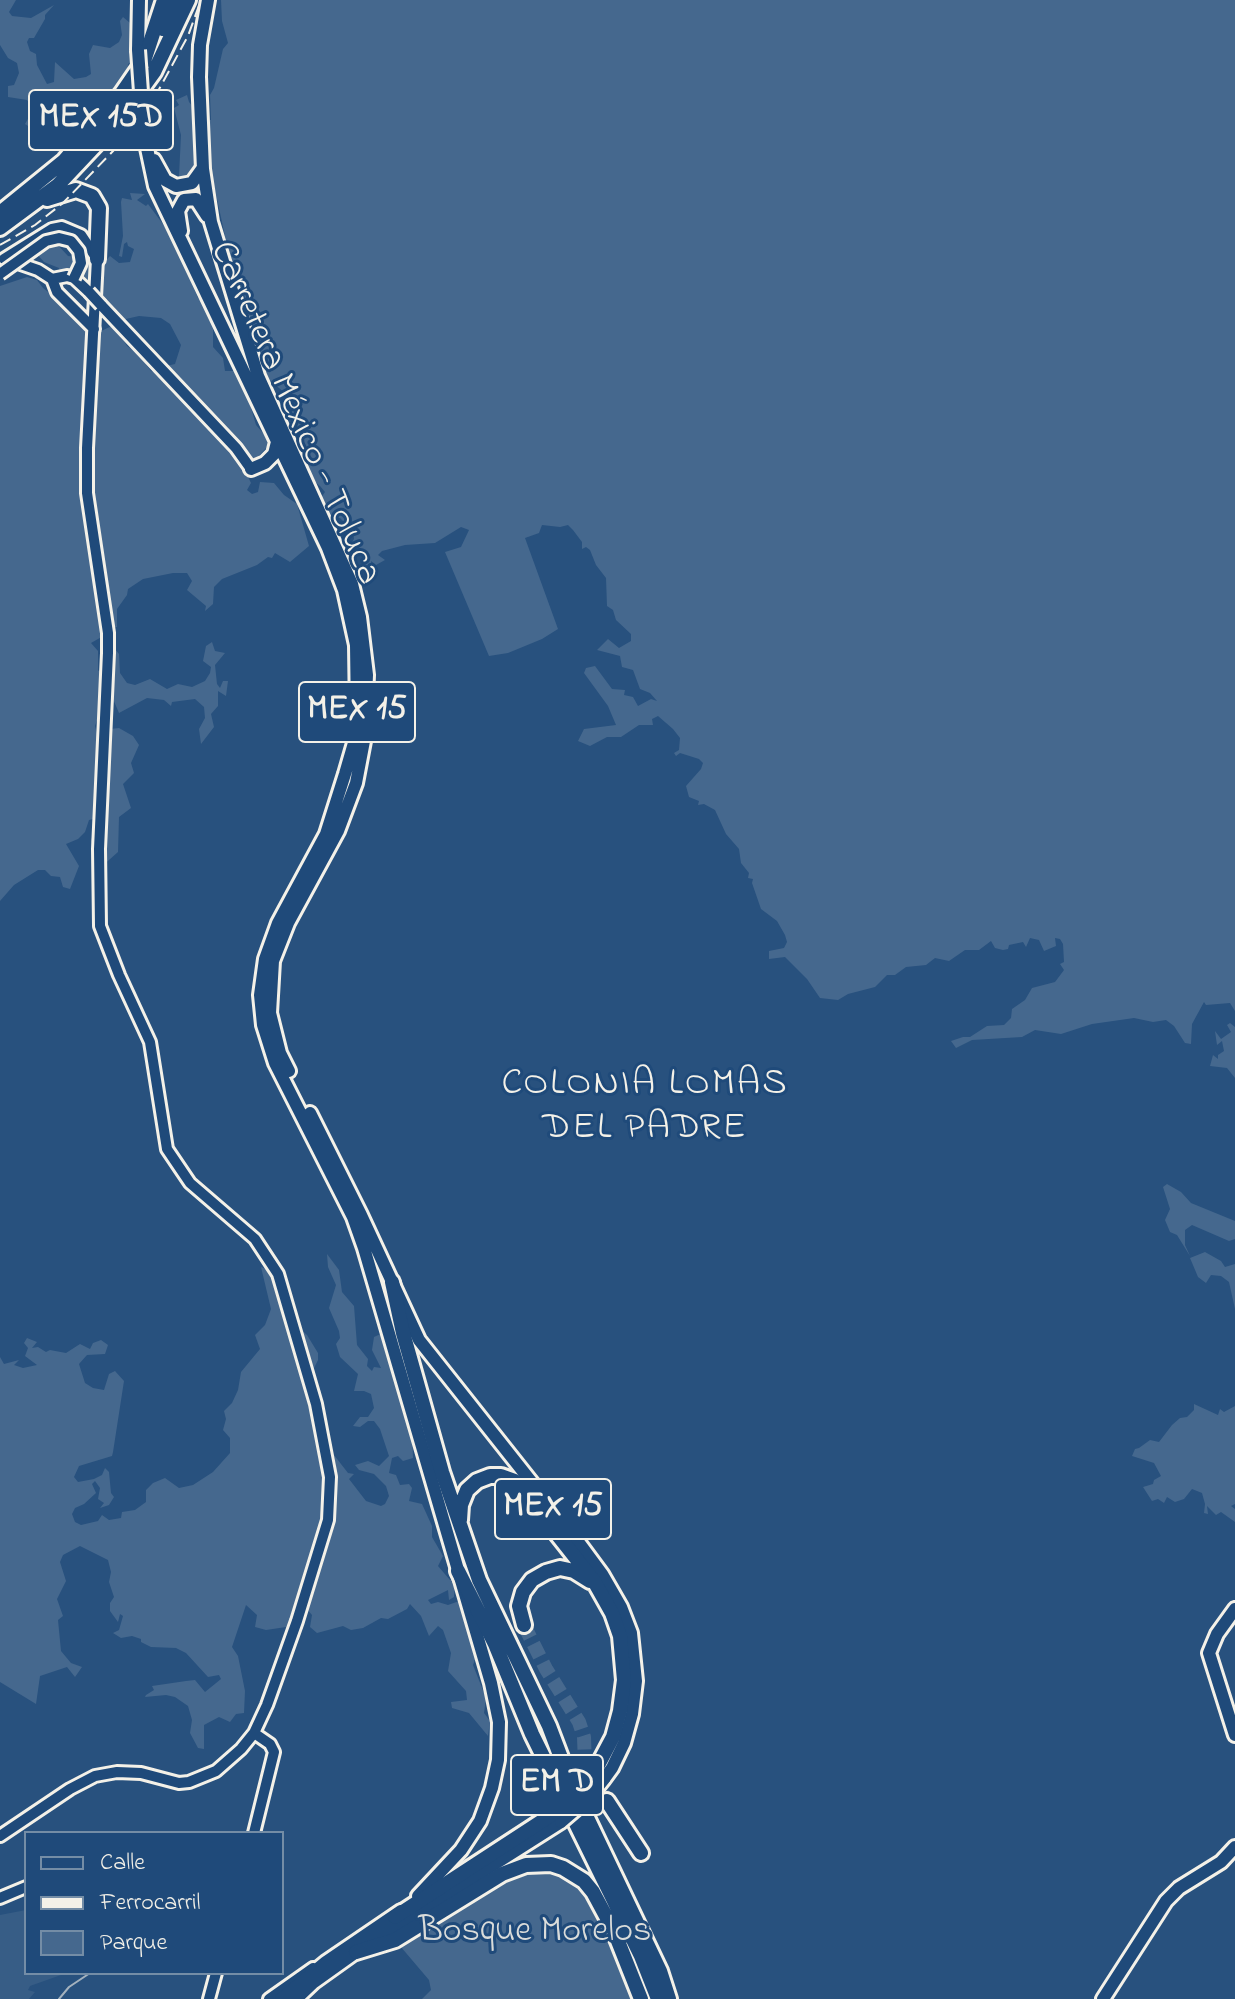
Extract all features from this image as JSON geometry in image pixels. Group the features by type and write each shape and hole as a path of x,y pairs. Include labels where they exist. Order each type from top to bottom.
{"highway":[{"name":"MEX 15D","path":"0,228 75,170 96,147 154,72 188,0"},
{"name":"MEX 15D","path":"96,147 148,62 171,3"},
{"name":"MEX 15D","path":"0,213 37,186 74,151 134,78 171,3"},
{"path":"32,206 71,190 85,191 92,196 99,208 97,259"},
{"name":"EM D","path":"392,1282 403,1333 460,1528 494,1614 549,1726 571,1784 660,1971 669,1999"},
{"path":"395,1917 558,1817 600,1774 620,1711 624,1680 620,1636 612,1613 599,1590 527,1493 515,1481 501,1476 477,1481 467,1490 461,1505 460,1528"},
{"path":"524,1625 519,1606 523,1592 532,1580 546,1572 560,1568 574,1571 599,1590"},
{"name":"EM D","path":"458,1571 495,1644 532,1734 641,1956 658,1999"},
{"path":"607,1801 641,1853"},
{"path":"356,1952 395,1940 502,1874 526,1865 551,1864 584,1881 593,1892 614,1931 641,1999"}],"main road":[{"name":"Carretera México - Toluca","path":"139,0 138,50 146,140 155,186 328,548 349,608 356,645 357,715 354,743 331,824 278,923 267,952 261,978 261,1010 275,1063 353,1217 364,1248 491,1683 499,1722 498,1760 492,1788 480,1821 461,1850 432,1884 395,1917 326,1962 281,1999"},
{"name":"Carretera México - Toluca","path":"208,0 199,59 203,169 211,222 258,376 352,584 360,617 367,675 364,741 356,783 338,831 288,923 274,956 269,983 270,1013 284,1062 347,1185 419,1340 571,1532 602,1574 621,1607 631,1633 636,1681 632,1714 624,1743 600,1774"},
{"path":"146,140 163,177 172,185 189,185 203,169"},
{"path":"183,244 178,211 181,202 196,199 211,222"},
{"path":"251,469 265,463 274,454 277,442"},
{"path":"265,463 279,467 295,478"},
{"path":"1235,1609 1217,1634 1209,1653 1235,1735"},
{"path":"301,1996 356,1952 558,1817"},
{"path":"1103,1999 1166,1901 1179,1888 1221,1862 1235,1847"}],"street":[{"path":"2,260 52,229 67,228 81,235 97,259 87,433 87,493 108,633 99,849 100,926 113,963 150,1042 164,1134 173,1160 190,1183 255,1239 278,1274 316,1404 330,1477 328,1520 267,1705 254,1733 229,1761 202,1778 179,1783 141,1773 117,1772 95,1776 3,1834"},
{"path":"0,274 46,241 59,238 71,241 81,254 81,267 74,278"},
{"path":"30,241 38,270"},
{"path":"2,260 38,270 52,279 57,292 94,329"},
{"path":"52,279 74,278 89,292 236,448 251,469"},
{"path":"254,1733 270,1744 274,1752 254,1831"},
{"path":"0,1898 24,1888"},
{"path":"269,1999 301,1974 326,1962"},
{"path":"209,1999 215,1975"}],"shaded area":[{"path":"24,1910 24,1975 61,1975 30,1986 28,1990 35,1992 29,1999 0,1999 0,1915"}],"green space":[{"path":"0,0 16,0 9,12 12,16 31,18 54,5 45,15 34,38 29,38 27,42 30,51 36,54 37,65 47,84 54,82 55,62 74,79 91,74 89,54 93,45 110,48 119,42 123,17 136,28 136,49 132,62 128,64 127,80 87,121 84,140 67,155 57,154 61,136 57,125 50,122 45,126 28,126 25,124 32,112 31,105 27,100 8,97 8,86 14,85 19,73 17,63 8,58 0,45"},
{"path":"221,0 1235,0 1235,1011 1230,1003 1206,1005 1204,1002 1192,1024 1191,1044 1185,1043 1166,1020 1153,1022 1134,1018 1092,1024 1061,1034 1035,1030 1022,1037 972,1040 956,1048 951,1041 970,1037 987,1026 1004,1025 1011,1018 1012,1009 1025,1000 1032,988 1055,982 1064,970 1060,964 1064,962 1063,944 1055,938 1056,946 1044,951 1039,940 1030,938 1026,947 1023,942 1009,945 1008,949 1003,950 995,948 991,941 979,950 965,950 949,961 935,958 926,965 906,967 895,975 887,975 875,987 838,1000 820,998 807,979 785,957 769,959 769,951 784,948 787,942 785,935 777,921 761,909 753,879 748,878 749,873 741,863 739,849 726,834 715,810 704,804 698,805 699,801 689,797 686,786 703,763 680,753 676,756 674,753 679,750 680,738 673,729 658,716 652,719 653,725 639,725 621,737 607,737 590,746 578,741 584,729 616,725 608,706 584,673 586,668 595,666 612,689 625,690 624,695 633,697 638,706 651,699 657,701 650,693 640,689 633,670 622,667 620,656 597,650 608,639 619,648 631,641 631,634 607,606 606,578 590,550 586,547 582,549 582,542 568,525 542,525 539,533 525,538 558,629 508,653 489,656 445,552 461,547 469,530 461,527 435,543 405,545 382,551 378,555 385,560 376,565 371,561 372,572 366,575 362,560 367,559 367,554 351,544 353,531 340,518 334,517 331,522 327,519 327,512 321,511 320,499 325,492 309,477 302,455 298,455 296,427 278,411 282,411 287,401 285,393 261,373 260,342 245,314 248,302 239,286 228,250 214,185 209,178 185,184 179,176 181,135 174,108 179,105 176,100 187,95 203,119 211,120 210,95 223,49 228,43"},
{"path":"130,193 145,194 137,200 146,206 148,204 171,235 198,298 206,304 213,321 213,347 223,358 225,371 238,371 256,425 269,440 268,446 253,462 246,461 242,465 251,483 247,490 252,494 258,492 260,482 274,483 297,504 309,546 290,562 275,553 272,558 268,557 257,565 222,579 214,587 213,604 205,611 206,606 187,590 192,581 187,573 143,579 128,589 117,609 117,627 102,629 105,635 91,643 98,651 98,671 107,665 106,657 115,649 119,654 120,673 127,683 135,685 150,679 167,689 178,684 192,687 205,681 210,673 211,667 203,661 206,646 212,642 215,651 225,653 215,665 217,684 220,688 223,681 228,681 226,696 218,691 218,706 211,714 214,727 201,744 199,729 205,718 204,707 195,699 172,702 171,706 164,700 147,698 119,713 108,687 101,681 103,692 98,701 100,711 95,726 98,738 103,742 110,729 119,728 133,736 139,745 131,763 134,773 123,784 131,808 119,817 118,852 100,868 91,841 93,834 100,830 97,818 89,820 85,832 66,844 79,866 70,889 63,887 60,877 38,870 14,885 0,901 0,286 27,277 37,280 59,300 63,308 68,308 69,314 90,330 99,332 114,325 127,346 151,371 158,373 162,367 175,364 181,345 170,324 161,318 139,316 117,321 94,288 82,287 61,276 59,268 44,262 37,254 55,242 68,256 85,258 98,274 104,270 105,261 110,256 119,263 130,262 134,249 127,242 122,257 119,256 123,236 121,202 122,198 132,200"},
{"path":"1230,1023 1235,1027 1235,1078 1227,1068 1210,1066 1213,1055 1218,1059 1224,1051 1222,1041 1217,1045 1215,1031 1221,1039 1231,1032 1227,1025"},
{"path":"1167,1184 1181,1192 1191,1203 1235,1221 1235,1239 1229,1241 1192,1225 1185,1230 1185,1245 1190,1256 1177,1235 1170,1232 1165,1220 1170,1209 1163,1187"},
{"path":"1205,1252 1225,1267 1235,1264 1235,1309 1229,1282 1221,1276 1211,1275 1206,1283 1198,1277 1190,1258"},
{"path":"327,1254 339,1270 342,1292 354,1306 357,1345 368,1359 367,1366 372,1371 374,1367 381,1368 372,1350 374,1337 383,1333 395,1356 391,1366 405,1389 402,1410 412,1428 413,1458 403,1461 398,1456 392,1458 389,1473 396,1475 400,1485 409,1484 412,1488 409,1501 422,1504 432,1526 432,1537 443,1556 438,1566 450,1580 455,1579 454,1597 449,1600 448,1590 428,1600 431,1604 438,1602 448,1605 465,1599 478,1651 473,1665 486,1698 484,1713 490,1721 488,1736 469,1713 452,1708 451,1702 467,1700 466,1691 448,1671 451,1653 443,1630 438,1626 429,1636 421,1616 410,1604 407,1609 388,1619 381,1618 363,1628 351,1630 343,1626 317,1633 310,1627 312,1615 305,1607 299,1618 286,1627 266,1630 255,1627 257,1615 246,1605 232,1647 238,1656 245,1691 244,1713 236,1714 230,1722 219,1717 204,1725 204,1749 198,1748 190,1733 192,1720 188,1706 166,1695 145,1697 154,1690 152,1686 195,1680 205,1692 221,1679 219,1675 208,1677 186,1653 176,1648 151,1647 141,1639 132,1636 121,1638 113,1633 119,1630 123,1616 120,1614 118,1622 110,1611 114,1597 109,1582 111,1572 108,1560 80,1546 63,1555 60,1562 66,1581 57,1599 63,1616 58,1620 61,1651 71,1663 82,1667 75,1677 67,1667 40,1676 36,1704 0,1682 0,1357 4,1364 19,1360 14,1365 23,1368 37,1365 25,1356 28,1348 24,1343 27,1338 37,1342 32,1348 38,1347 46,1352 66,1353 80,1344 90,1349 93,1343 101,1340 108,1345 105,1354 87,1355 79,1364 85,1383 93,1388 104,1390 109,1374 115,1371 124,1381 112,1456 79,1466 74,1477 78,1482 94,1479 102,1475 105,1468 109,1472 114,1497 109,1505 100,1508 104,1503 98,1499 100,1488 95,1481 92,1484 96,1493 75,1508 72,1514 75,1522 81,1525 98,1521 102,1515 109,1520 121,1518 122,1512 135,1510 146,1502 146,1490 153,1483 165,1478 179,1488 193,1485 213,1472 230,1453 230,1438 223,1430 226,1419 224,1411 238,1390 241,1372 260,1349 255,1335 265,1325 271,1309 261,1267 269,1270 280,1290 284,1315 307,1335 318,1353 312,1372 321,1392 310,1403 323,1451 318,1457 331,1499 335,1487 332,1478 336,1467 334,1455 348,1473 354,1474 349,1479 366,1501 381,1506 385,1504 389,1496 386,1486 374,1474 359,1470 355,1465 368,1461 379,1466 389,1456 374,1421 360,1427 353,1426 360,1417 368,1417 374,1408 371,1394 354,1391 358,1374 340,1357 336,1344 340,1338 339,1331 329,1308 336,1285 328,1267"},
{"path":"1194,1404 1218,1415 1220,1409 1224,1412 1235,1406 1235,1504 1231,1506 1235,1509 1235,1522 1221,1512 1216,1515 1207,1506 1208,1514 1204,1513 1202,1493 1192,1489 1184,1499 1175,1502 1167,1497 1164,1503 1158,1499 1152,1501 1143,1487 1153,1484 1161,1476 1154,1463 1132,1456 1135,1449 1150,1440 1159,1442 1172,1425 1194,1410"},
{"name":"Bosque Morelos","path":"536,1867 567,1874 590,1897 635,1999 422,1999 431,1990 429,1980 395,1940 506,1875"}],"waterway":[{"path":"59,1999 69,1987 87,1975"}],"tunnel":[{"path":"524,1625 546,1669 579,1722 584,1737 585,1765 607,1801"}],"railway":[{"path":"0,245 35,225 63,203 114,150 157,93 188,36 201,0"}],"district":[{"name":"COLONIA LOMAS DEL PADRE","path":"645,1109"}]}
